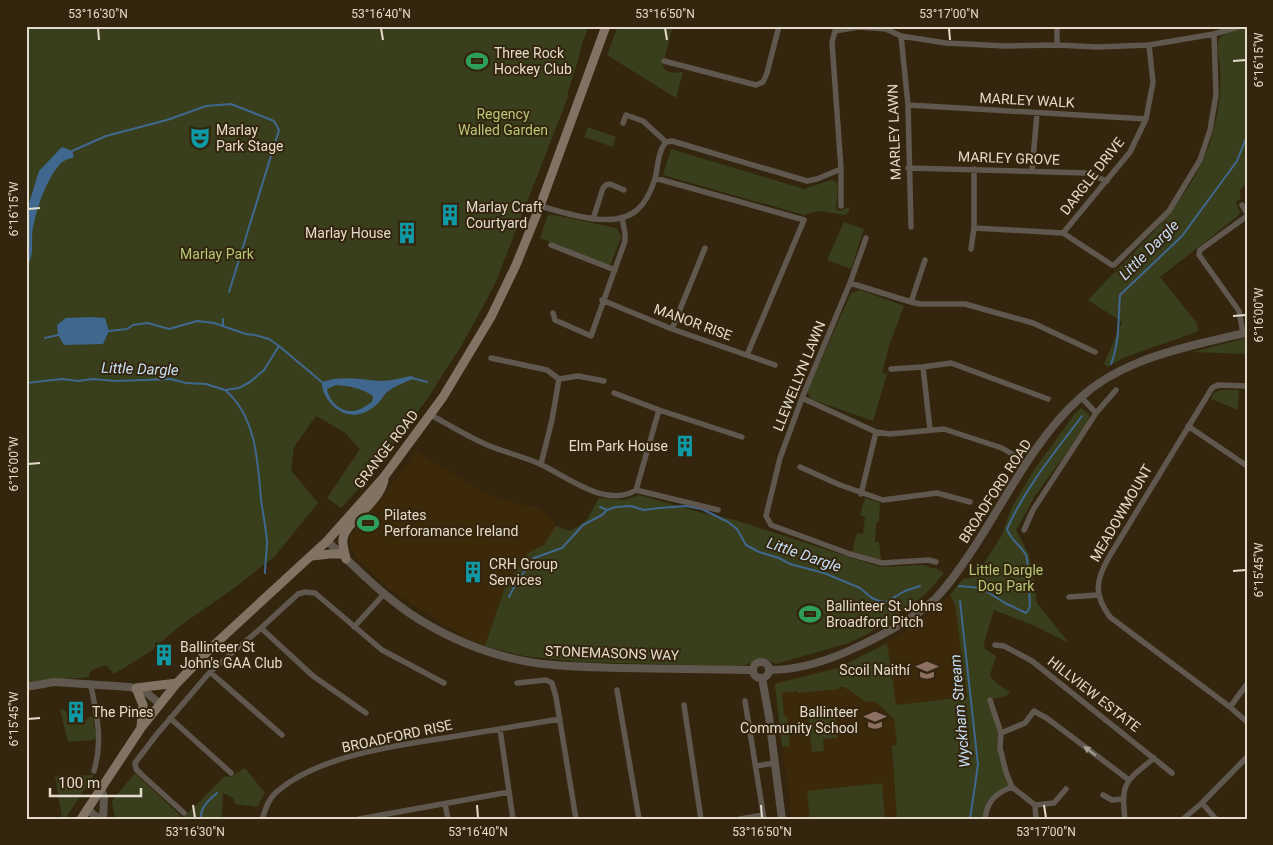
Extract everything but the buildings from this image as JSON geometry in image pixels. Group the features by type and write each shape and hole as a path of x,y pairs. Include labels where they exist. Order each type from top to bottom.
{"main road":[{"name":"GRANGE ROAD","path":"81,819 141,728 177,682 213,646 327,541 384,477 431,415 491,318 516,265 540,206 606,26"},
{"path":"312,556 344,557 343,537 376,498 383,487 384,477"},
{"path":"141,728 143,705 136,688 177,682"}],"street":[{"path":"664,61 756,85 763,82 768,73 779,26"},
{"path":"1057,26 1057,45"},
{"path":"842,206 832,42 833,29 858,27 886,29 901,36 946,43 1097,47 1149,45 1214,34 1241,26"},
{"path":"974,228 1063,233 1114,266 1169,211 1200,160 1210,130 1216,95 1214,34"},
{"name":"MARLEY LAWN","path":"901,36 908,105 908,168 911,227"},
{"name":"DARGLE DRIVE","path":"1063,233 1108,181 1130,152 1146,119 1153,82 1149,45"},
{"name":"MARLEY WALK","path":"908,105 1146,119"},
{"path":"1032,171 1037,112"},
{"path":"623,123 626,115 643,121 666,142"},
{"path":"540,206 593,219 622,218 638,210 655,178 662,148 666,142 672,141 807,181 841,169"},
{"name":"MARLEY GROVE","path":"908,168 1086,173 1108,181"},
{"path":"971,249 974,228 974,169"},
{"path":"655,178 804,220 747,355"},
{"path":"593,219 606,184 624,190"},
{"path":"1242,205 1247,214 1200,250 1199,255 1239,311 1245,333"},
{"path":"553,313 555,320 591,336 602,300 625,241 622,218"},
{"name":"LLEWELLYN LAWN","path":"866,238 780,458 766,516 771,525 882,564 928,560 936,562"},
{"path":"550,245 615,270"},
{"path":"672,328 705,248"},
{"path":"911,302 924,260"},
{"path":"850,283 920,304 964,304 1033,323 1096,352"},
{"name":"MANOR RISE","path":"602,300 672,328 775,365"},
{"name":"BROADFORD ROAD","path":"769,670 799,666 838,656 873,640 902,623 934,600 955,575 1027,463 1058,419 1094,386 1125,367 1179,349 1245,333"},
{"path":"491,358 547,370 559,379 578,376 604,381"},
{"path":"891,369 951,363 958,364 1048,399"},
{"path":"923,367 930,430"},
{"path":"541,464 552,420 559,379"},
{"name":"MEADOWMOUNT","path":"1098,594 1098,582 1102,571 1212,388 1218,385 1247,386"},
{"path":"1024,530 1033,510 1096,413 1116,390"},
{"path":"614,393 742,437"},
{"path":"1081,397 1096,413"},
{"path":"802,398 876,432 890,434 944,429 1002,448 1027,463"},
{"path":"636,490 659,410"},
{"path":"431,415 485,444 541,464 581,487 597,492 622,495 636,490 718,510"},
{"path":"1188,426 1247,466"},
{"path":"861,494 876,432"},
{"path":"800,467 861,494 883,500 937,493 970,502"},
{"name":"STONEMASONS WAY","path":"327,541 384,594 418,619 455,639 485,650 529,662 574,666 753,670"},
{"path":"184,813 136,769 135,763 170,718 210,672 298,594 305,592 315,593 388,654 444,683"},
{"path":"354,627 384,594"},
{"path":"1069,597 1098,594 1103,607 1110,617 1230,707 1247,722"},
{"path":"261,628 313,676 366,713"},
{"name":"HILLVIEW ESTATE","path":"995,645 1004,646 1032,661 1172,773"},
{"path":"761,662 768,665 769,670 768,674 762,678 757,677 753,670 755,665 761,662"},
{"path":"210,672 282,734"},
{"path":"762,678 782,819"},
{"path":"517,684 546,680 552,682 576,819"},
{"path":"26,687 54,682 136,688 147,693 160,704"},
{"path":"1230,707 1247,684"},
{"path":"92,686 100,736 99,752 94,770"},
{"path":"617,690 639,819"},
{"path":"740,819 763,817 746,700"},
{"path":"990,700 1001,733 1000,749 1006,772 1012,787 1034,806 1036,819"},
{"path":"684,705 701,819"},
{"path":"1001,733 1025,723 1034,711 1048,719 1129,780"},
{"path":"170,718 231,773"},
{"name":"BROADFORD RISE","path":"262,819 268,804 279,789 306,773 337,761 398,746 560,719"},
{"path":"500,729 513,819"},
{"path":"1183,819 1202,803 1247,757"},
{"path":"1125,819 1122,799 1123,791 1129,780 1154,758"},
{"path":"756,766 775,763"},
{"path":"985,819 990,802 1000,792 1012,787"},
{"path":"101,788 104,798 103,819"},
{"path":"1034,806 1054,804 1066,789"},
{"path":"359,819 509,792"},
{"path":"1103,795 1112,800 1122,799"},
{"path":"1202,803 1216,819"},
{"path":"446,804 448,819"},
{"path":"86,809 99,819"}],"shaded area":[{"path":"416,451 487,494 523,505 536,506 550,517 556,526 544,545 528,554 501,598 485,646 467,639 387,587 358,560 350,548 349,540 351,534 405,468"},
{"name":"Ballinteer Community School","path":"950,595 955,604 974,748 965,819 792,819 774,683 838,667 870,653 927,616"}],"green space":[{"name":"Marlay Park","path":"26,26 589,26 582,43 568,97 495,284 463,343 426,401 355,493 341,508 327,498 360,449 344,432 316,416 294,447 291,470 318,503 275,556 237,586 180,626 151,651 114,674 106,665 90,671 89,677 26,684"},
{"path":"618,26 673,26 663,64 664,69 669,72 683,72 676,98 607,55"},
{"path":"1247,28 1247,183 1240,190 1241,198 1236,202 1240,213 1160,277 1196,322 1199,331 1123,358 1108,367 1104,364 1122,322 1088,300 1157,228 1187,189 1199,168 1215,125 1220,96 1219,39 1228,33"},
{"path":"588,127 616,137 613,147 584,137"},
{"path":"671,149 804,189 831,180 835,181 838,185 836,209 840,211 849,207 849,212 845,215 818,211 804,215 663,175"},
{"path":"548,215 617,228 621,237 610,266 540,238"},
{"path":"844,222 864,229 851,269 827,260"},
{"path":"860,290 904,306 889,346 882,373 887,374 873,421 811,399 807,392 851,293"},
{"path":"1247,338 1247,354 1192,352 1242,339"},
{"path":"1221,390 1239,390 1238,410 1211,399 1214,393"},
{"name":"Little Dargle Dog Park","path":"1081,408 1089,414 1089,419 1035,496 1016,530 1029,555 1037,603 1069,643 1037,627 994,610 984,643 985,649 996,656 990,675 996,683 1010,692 1007,696 992,699 997,717 1000,749 1011,786 995,794 988,807 985,819 897,819 892,746 897,745 894,718 889,718 889,714 875,701 866,702 845,687 798,693 798,691 782,693 784,716 787,716 790,746 782,747 775,684 838,668 887,643 896,705 967,697 955,604 950,595 963,579 975,577 1002,535 1012,507 1034,470 1076,412"},
{"path":"639,495 735,520 880,567 923,565 936,568 944,573 927,593 888,622 865,635 849,643 776,664 766,659 735,666 581,662 524,656 485,646 504,590 528,553 544,545 556,526 570,531 586,521 599,498 624,500"},
{"path":"865,498 880,503 875,542 879,542 881,559 852,551 857,533 863,534 865,517 860,515"},
{"path":"60,709 64,710 79,725 83,724 89,717 93,717 96,738 93,740 68,742"},
{"path":"835,709 838,738 823,739 824,751 812,752 808,712"},
{"path":"245,768 265,793 257,807 235,804 233,798 223,793 222,819 115,819 112,801 135,773 183,818 225,776 230,777"},
{"path":"94,775 65,819 62,818 55,776"},
{"path":"882,783 885,819 810,819 807,791"}],"water":[{"path":"62,147 72,151 74,157 60,164 50,178 43,194 33,227 31,258 26,268 26,213 39,171"},
{"path":"66,318 105,318 109,331 103,344 64,345 58,335 57,325"},
{"path":"411,376 415,378 390,390 369,410 351,415 333,406 325,395 322,386 322,382 337,379 351,378 380,381","holes":["336,385 355,388 369,393 373,396 372,402 355,411 344,410 336,405 328,393 327,389"]}],"waterway":[{"path":"72,151 106,136 167,120 206,106 231,104 274,121 279,130 229,292"},
{"name":"Little Dargle","path":"1111,364 1117,338 1120,295 1182,236 1237,161 1247,136"},
{"path":"223,319 223,326"},
{"path":"109,331 127,329 133,325 148,323 169,329 197,321 214,323 246,334 269,339 279,346"},
{"path":"45,338 58,335"},
{"name":"Little Dargle","path":"26,383 62,379 78,381 93,379 116,381 171,379 186,383 206,384 225,390 239,388 250,382 264,370 279,346 323,383"},
{"name":"Little Dargle","path":"412,378 427,382"},
{"path":"225,390 243,413 254,441 267,542 265,573"},
{"name":"Little Dargle","path":"959,586 981,588 1026,613 1030,607 1027,559 1024,551 1011,537 1007,529 1032,485 1082,416"},
{"name":"Little Dargle","path":"600,507 607,510 631,506 644,510 686,506 702,509 728,522 737,529 746,545 759,552 779,558 790,564 824,573 860,588 879,601 886,602 905,591 920,586"},
{"path":"509,597 516,583 534,558 562,548 583,525 602,515 607,510"},
{"name":"Wyckham Stream","path":"960,601 978,765 970,819"},
{"path":"201,819 204,807 217,793"}],"place":[{"name":"Three Rock Hockey Club","path":"477,61"},
{"name":"Marlay Park Stage","path":"200,138"},
{"name":"Marlay Craft Courtyard","path":"450,215"},
{"name":"Marlay House","path":"407,233"},
{"name":"Elm Park House","path":"685,446"},
{"name":"Pilates Perforamance Ireland","path":"368,523"},
{"name":"CRH Group Services","path":"473,572"},
{"name":"Ballinteer St Johns Broadford Pitch","path":"810,614"},
{"name":"Ballinteer St John's GAA Club","path":"164,655"},
{"name":"Scoil Naithí","path":"927,670"},
{"name":"The Pines","path":"76,712"},
{"name":"Ballinteer Community School","path":"875,720"}],"park label":[{"name":"Regency Walled Garden","path":"503,122"}]}
